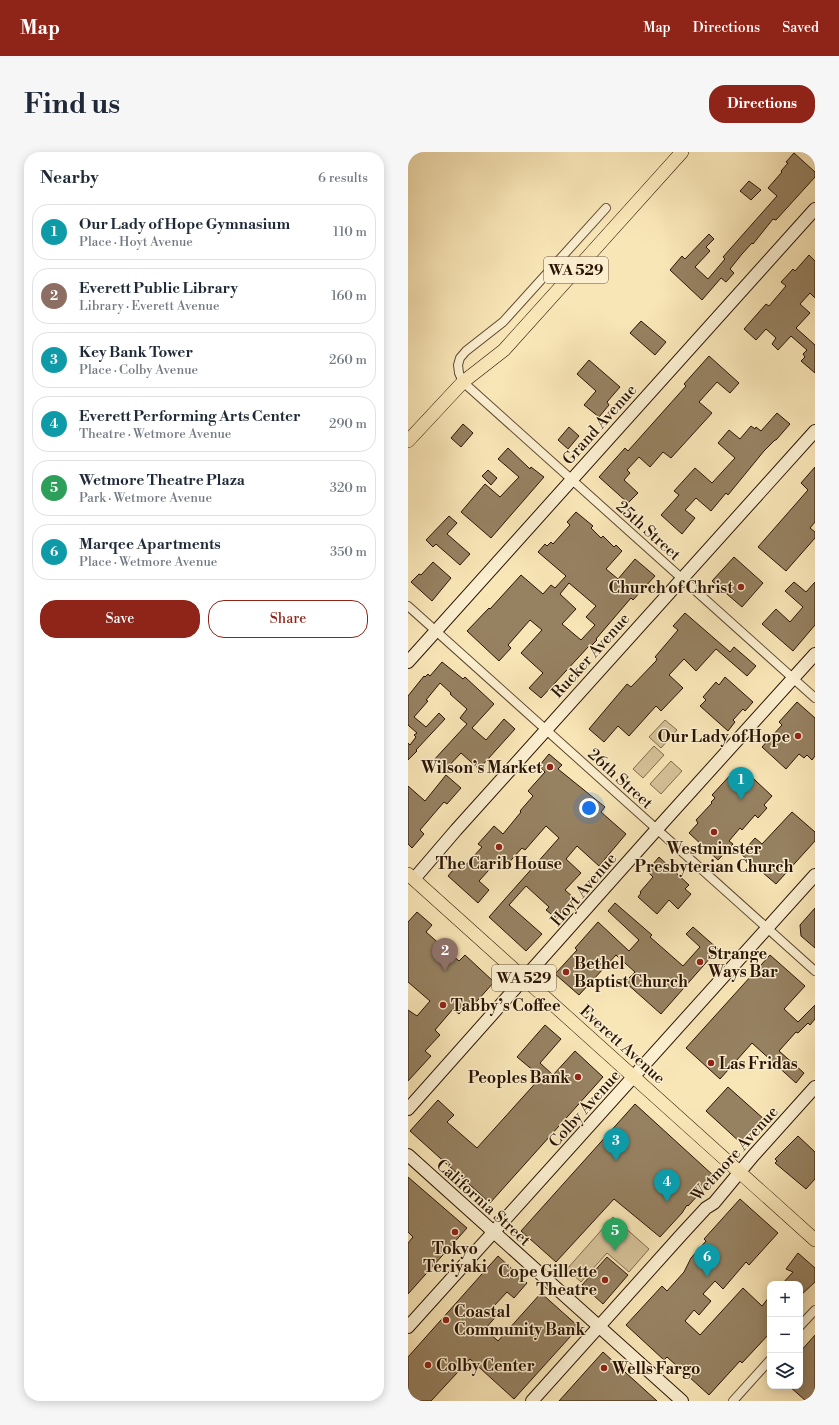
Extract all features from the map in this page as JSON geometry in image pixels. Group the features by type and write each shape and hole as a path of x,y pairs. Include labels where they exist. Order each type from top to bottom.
{"main road":[{"name":"WA 529","path":"408,441 463,382 504,350 682,152"},
{"name":"Everett Avenue","path":"410,880 525,979 815,1240"}],"street":[{"path":"463,382 459,373 458,365 460,358 503,322 606,208"},
{"name":"Grand Avenue","path":"408,662 815,209"},
{"name":"25th Street","path":"463,382 815,698"},
{"name":"Rucker Avenue","path":"410,880 815,431"},
{"name":"26th Street","path":"408,606 815,971"},
{"name":"Hoyt Avenue","path":"408,1109 815,654"},
{"name":"Colby Avenue","path":"408,1327 768,929 815,875"},
{"name":"Wetmore Avenue","path":"532,1401 682,1234 706,1208 714,1203 739,1172 815,1087"},
{"name":"California Street","path":"408,1155 682,1401"},
{"path":"803,1323 815,1310"},
{"path":"733,1401 767,1363"}],"shaded area":[{"path":"665,720 677,730 661,748 649,737"},
{"path":"654,746 664,755 643,778 633,769"},
{"path":"671,761 682,771 661,794 650,784"},
{"path":"613,1217 649,1249 629,1272 607,1253 581,1282 567,1269"}],"building":[{"path":"794,153 815,172 815,177 776,220 773,219 753,244 752,243 742,254 730,269 734,273 726,282 721,278 702,300 670,270 682,256 685,259 709,234 714,239 706,247 710,251 695,267 708,279 725,259 723,257 777,196 768,188 782,172 781,171 788,163 786,162"},
{"path":"749,181 761,190 751,200 740,191"},
{"path":"809,255 815,261 815,298 810,293 800,304 810,313 796,328 815,345 815,373 801,361 805,357 803,354 807,350 791,336 778,350 772,344 776,338 766,329 756,340 744,329 766,304 769,306 786,286 781,282 793,269 795,271"},
{"path":"641,321 666,342 655,355 630,333"},
{"path":"709,356 739,383 730,393 717,382 699,402 712,413 671,458 663,452 650,467 639,457 627,470 630,473 624,480 638,493 628,503 599,477 625,448 628,451 686,386 684,384"},
{"path":"589,360 620,387 607,402 609,405 599,417 584,405 596,391 577,374"},
{"path":"777,413 790,424 764,451 728,495 726,493 711,511 696,498 685,510 695,518 682,534 661,515 679,495 674,491 695,468 712,483 735,458 718,443 729,430 740,439 751,426 755,429 756,427 761,431"},
{"path":"463,424 473,433 461,447 451,438"},
{"path":"569,427 579,436 568,449 558,440"},
{"path":"508,448 530,469 531,467 544,477 491,538 461,512 485,484 500,497 519,477 498,459"},
{"path":"815,467 815,522 810,528 815,532 815,538 786,571 758,547 808,490 801,483"},
{"path":"488,470 497,478 491,485 482,476"},
{"path":"576,512 593,526 591,528 601,538 603,536 614,547 616,545 622,551 606,569 618,579 635,559 655,576 633,600 631,598 596,639 597,640 590,647 589,646 541,698 529,688 543,673 521,653 542,630 530,620 508,645 511,648 499,661 467,631 489,608 490,609 521,575 543,594 551,585 555,588 566,576 538,552 545,544 547,546 551,542 553,544 570,525 567,522","holes":["569,583 596,606 586,617 595,625 581,640 562,624 576,609 560,594"]},
{"path":"449,516 457,523 447,534 470,554 460,565 436,544 433,547 426,540"},
{"path":"734,557 763,583 742,607 712,581"},
{"path":"433,562 451,578 432,601 411,582 419,574 421,575"},
{"path":"794,582 806,592 815,582 815,625 793,651 762,624 776,609 790,622 803,607 785,591"},
{"path":"685,613 730,652 734,647 756,666 747,676 716,649 696,671 684,659 669,675 683,688 661,711 656,706 629,736 618,726 604,742 589,729 627,684 631,687 656,661 657,659 655,657 678,630 673,626"},
{"path":"442,662 463,679 465,677 494,704 472,728 486,740 504,719 515,729 479,769 461,753 444,771 433,761 467,724 460,718 467,709 440,683 426,700 428,701 414,717 426,727 439,713 445,719 408,760 408,743 410,745 416,737 414,735 417,733 408,725 408,696 424,676 425,677 428,674 430,676"},
{"path":"725,677 753,702 745,711 743,709 733,720 735,722 728,731 700,706 706,700 703,697 716,682 719,685"},
{"name":"Our Lady of Hope","path":"797,702 815,718 815,756 812,760 807,755 804,758 799,754 786,769 762,747 782,725 779,722"},
{"path":"549,754 562,765 558,769 605,807 601,812 626,834 599,866 577,846 566,859 581,873 565,890 574,898 556,918 546,910 549,907 526,886 509,905 542,934 526,951 489,917 559,838 546,826 525,850 522,848 504,868 497,861 479,881 489,890 478,903 448,876 458,864 463,868 482,847 478,844 494,826 503,834 533,796 528,791 545,772 539,766"},
{"path":"742,768 772,796 764,805 767,808 758,818 755,815 742,830 740,828 729,841 733,844 718,860 689,833 698,823 696,820 712,803 711,802 715,798 712,795 734,771 737,773"},
{"path":"446,775 461,788 447,804 444,802 420,830 424,834 412,848 408,844 408,786 425,801"},
{"path":"792,812 815,832 815,841 776,884 741,854 755,838 762,844"},
{"path":"659,857 689,885 685,889 691,894 678,909 669,900 657,914 638,897 641,893 640,892 653,877 647,871"},
{"path":"615,903 652,935 650,937 683,966 700,947 686,934 693,927 718,949 661,1014 625,982 635,972 616,955 579,995 555,974 577,950 575,948 598,922 629,951 639,940 608,911"},
{"path":"815,908 815,948 801,936 800,925"},
{"path":"417,912 432,925 426,932 459,961 465,955 494,982 469,1010 465,1007 459,1014 453,1009 435,1030 440,1035 425,1051 431,1056 408,1081 408,1010 417,1016 430,1001 408,982 408,922"},
{"path":"770,955 805,986 784,1009 798,1022 815,1005 815,1019 810,1025 808,1023 798,1033 796,1032 779,1051 804,1073 796,1083 752,1043 720,1079 686,1048"},
{"path":"545,1025 561,1039 540,1063 553,1075 575,1051 603,1077 490,1203 410,1131 438,1100 454,1115 447,1122 477,1148 541,1077 517,1057"},
{"path":"728,1087 765,1120 742,1144 706,1111"},
{"path":"635,1104 715,1177 688,1206 687,1205 682,1213 660,1237 614,1199 556,1262 521,1231"},
{"path":"798,1136 815,1152 815,1179 806,1189 775,1163 777,1161 775,1159"},
{"path":"408,1177 467,1228 408,1294 408,1243 413,1237 408,1232"},
{"path":"740,1199 778,1233 749,1265 746,1262 723,1289 715,1281 703,1294 711,1301 699,1315 694,1310 685,1321 700,1335 743,1288 762,1306 767,1300 767,1336 742,1363 740,1361 709,1395 667,1357 664,1360 626,1325 662,1286 667,1291 684,1272 691,1258 706,1241 704,1239"},
{"path":"798,1253 815,1268 815,1282 803,1293 803,1281 785,1281 793,1272 786,1269"},
{"path":"498,1256 527,1283 514,1298 507,1292 493,1307 499,1313 485,1329 498,1341 541,1293 579,1327 514,1399 470,1359 431,1401 408,1401 408,1357"},
{"name":"Cope Gillette Theatre","path":"607,1257 628,1275 603,1304 582,1285"},
{"path":"815,1335 815,1401 806,1401 792,1389 803,1389 803,1349"},
{"path":"603,1352 657,1401 559,1401"}],"place":[{"name":"Church of Christ","path":"741,587"},
{"name":"Our Lady of Hope","path":"798,736"},
{"name":"Wilson’s Market","path":"550,767"},
{"name":"Our Lady of Hope Gymnasium","path":"741,800"},
{"name":"Westminster Presbyterian Church","path":"714,832"},
{"name":"The Carib House","path":"499,847"},
{"name":"Strange Ways Bar","path":"700,962"},
{"name":"Everett Public Library","path":"445,971"},
{"name":"Bethel Baptist Church","path":"566,972"},
{"name":"Tabby’s Coffee","path":"443,1005"},
{"name":"Las Fridas","path":"711,1063"},
{"name":"Peoples Bank","path":"578,1077"},
{"name":"Key Bank Tower","path":"616,1161"},
{"name":"Everett Performing Arts Center","path":"667,1202"},
{"name":"Tokyo Teriyaki","path":"455,1232"},
{"name":"Wetmore Theatre Plaza","path":"615,1251"},
{"name":"Marqee Apartments","path":"707,1277"},
{"name":"Cope Gillette Theatre","path":"605,1280"},
{"name":"Coastal Community Bank","path":"446,1320"},
{"name":"Colby Center","path":"428,1365"},
{"name":"Wells Fargo","path":"604,1368"}]}
